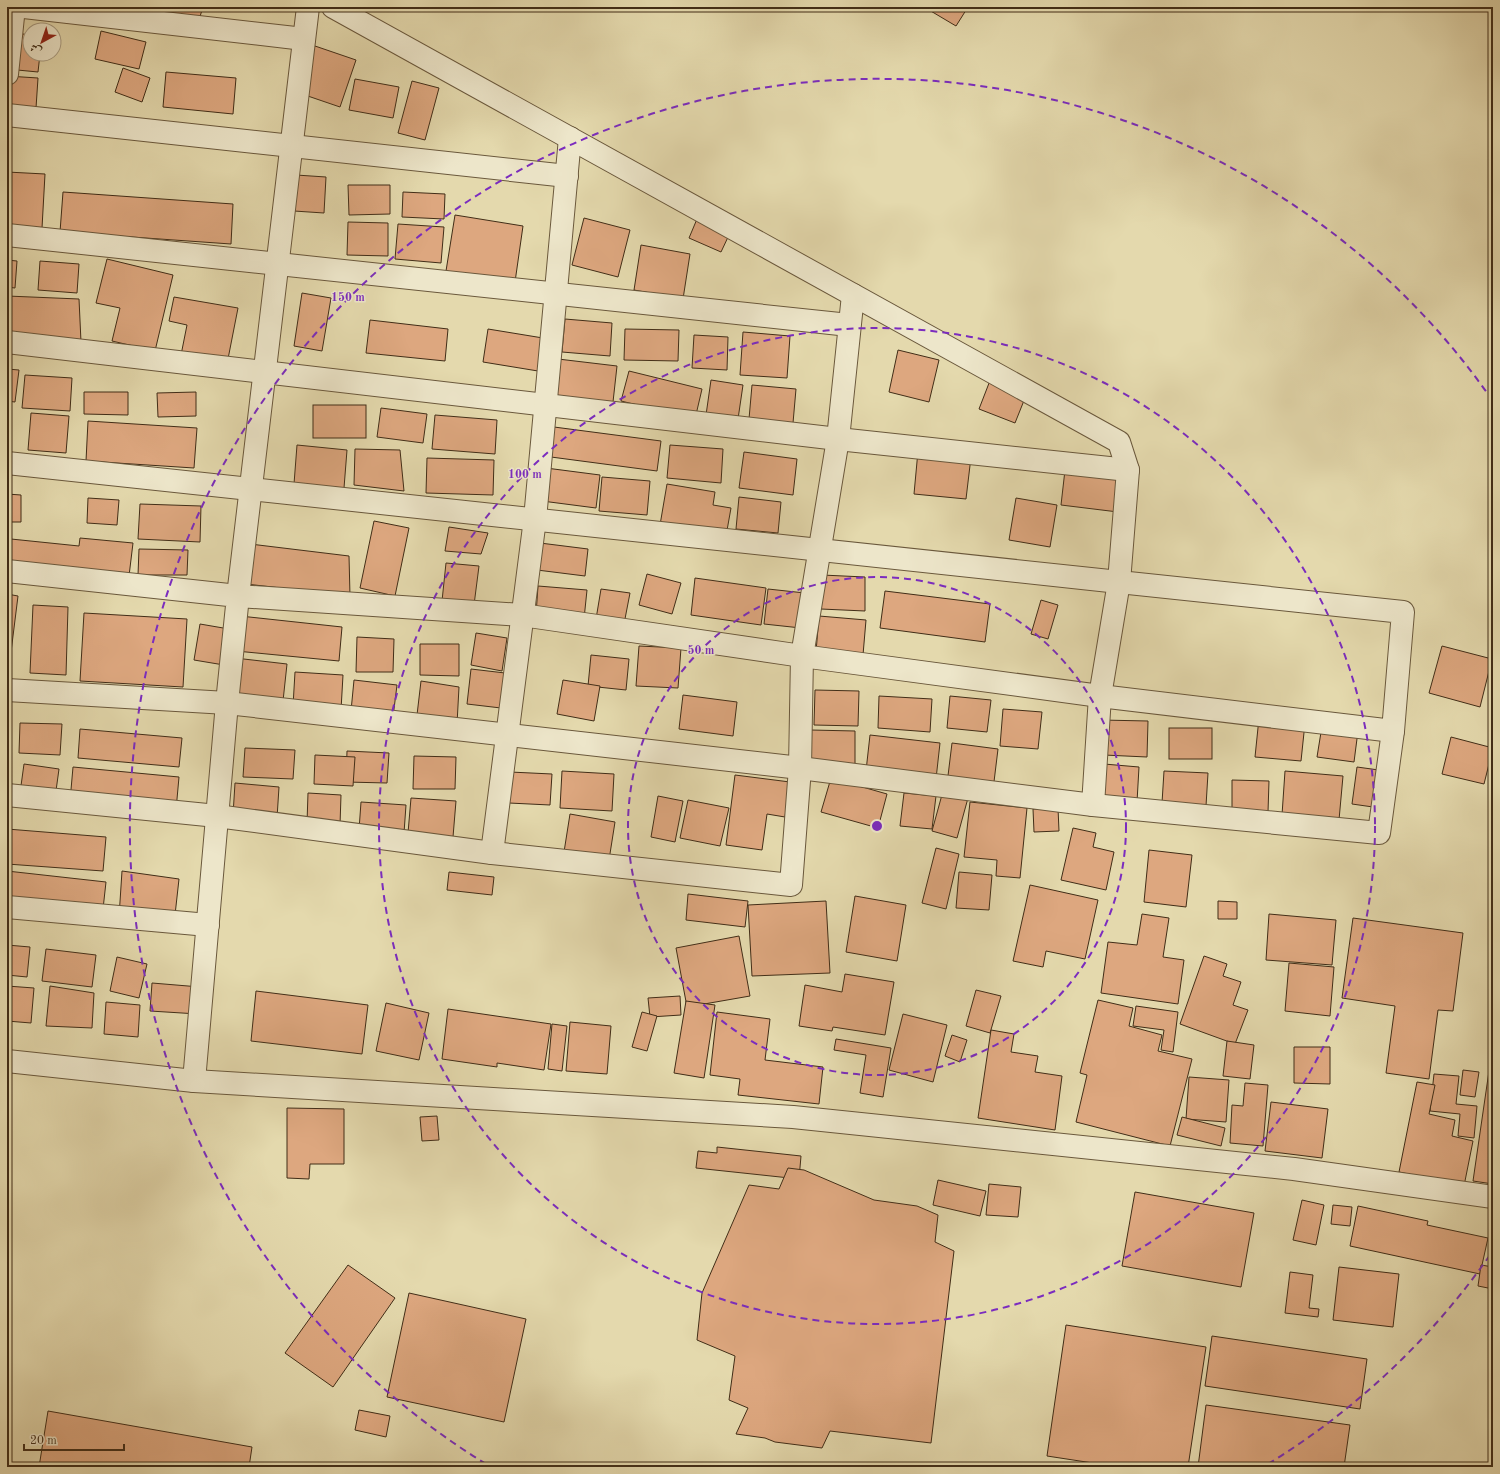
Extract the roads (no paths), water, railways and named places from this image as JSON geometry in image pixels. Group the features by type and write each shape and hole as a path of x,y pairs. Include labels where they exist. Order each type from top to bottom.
{"street":[{"path":"7,74 14,7"},
{"path":"24,7 304,39"},
{"path":"194,1081 227,703 238,596 308,7"},
{"path":"334,7 1119,442 1128,470 1119,582 1100,696 1093,805"},
{"path":"7,115 567,176"},
{"path":"492,853 535,519 570,138"},
{"path":"7,236 849,325"},
{"path":"7,795 217,816 492,853 791,885 800,768 802,656 838,439 853,295"},
{"path":"7,342 838,439 1128,470"},
{"path":"7,463 1403,612 1393,731 1379,833 1093,805 800,768 227,703 7,690"},
{"path":"7,571 238,596 522,615 802,656 1100,696 1393,731"},
{"path":"7,907 208,925"},
{"path":"7,1060 194,1081 793,1117 1294,1169 1493,1197"}]}
